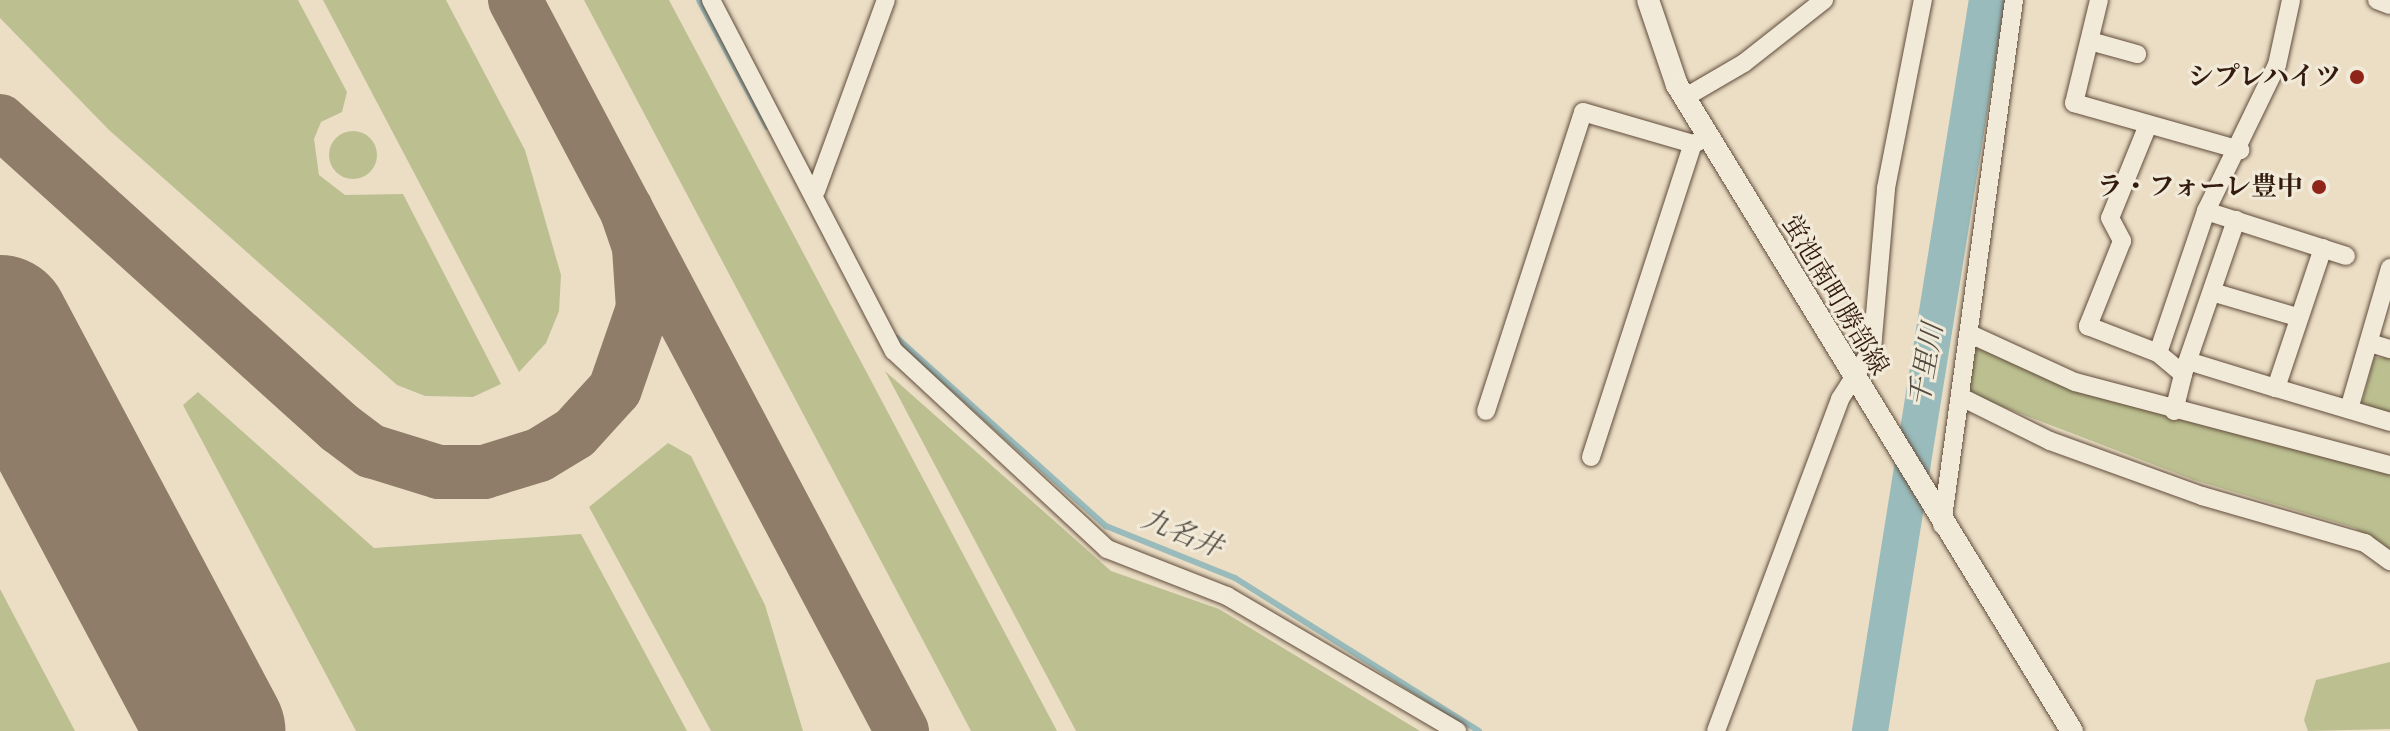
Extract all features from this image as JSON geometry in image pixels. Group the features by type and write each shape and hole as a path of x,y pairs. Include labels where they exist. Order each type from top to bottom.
{"street":[{"path":"711,0 816,191 894,351 1107,549 1227,596 1457,731"},
{"path":"816,191 886,0"},
{"name":"蛍池南町勝部線","path":"1648,0 1663,59 1684,98 1701,141 1855,380 1937,518 2072,731"},
{"path":"1684,98 1744,63 1824,0"},
{"path":"1716,731 1840,399 1872,349 1886,188 1923,0"},
{"path":"1937,518 1963,398 1987,158 2014,0"},
{"path":"2099,0 2074,103 2240,150"},
{"path":"2158,353 2206,211 2240,150 2277,65 2291,0"},
{"path":"2090,41 2137,54"},
{"path":"1486,411 1583,112 1701,141 1591,457"},
{"path":"2148,125 2110,218 2122,241 2088,326 2158,353 2186,368 2276,388 2390,422"},
{"path":"2206,211 2346,256"},
{"path":"2174,411 2236,220"},
{"path":"2276,388 2297,317 2323,248"},
{"path":"2349,409 2389,276"},
{"path":"2212,292 2297,317"},
{"path":"1970,334 2075,382 2174,411 2390,465"},
{"path":"2370,343 2390,349"},
{"path":"1963,398 2050,441 2202,496 2322,528 2390,561"}],"green space":[{"path":"0,0 298,0 347,92 342,112 321,122 314,139 319,175 345,195 403,194 501,384 473,397 425,396 397,385 109,130 0,18"},
{"path":"323,0 446,0 525,150 561,275 559,311 546,343 519,372"},
{"path":"584,0 669,0 1057,731 971,731"},
{"path":"353,131 370,138 377,155 370,172 353,179 336,172 329,155 336,138"},
{"path":"1974,342 2075,387 2390,473 2390,554 2355,528 2194,480 1969,394"},
{"path":"2390,357 2390,417 2362,403 2374,358"},
{"path":"885,371 1111,571 1219,609 1420,731 1076,731"},
{"path":"198,392 374,548 581,534 687,731 356,731 183,405"},
{"path":"668,443 691,456 765,605 803,731 711,731 589,507"},
{"path":"0,589 75,731 0,731"},
{"path":"2390,662 2390,729 2308,731 2304,720 2316,680"}],"waterway":[{"name":"九名井","path":"699,0 767,127"},
{"name":"千里川","path":"1870,731 1987,0"},
{"name":"九名井","path":"897,338 1106,526 1235,578 1479,731"}],"taxiway":[{"path":"515,0 902,731"},
{"path":"0,121 340,428 371,451 439,472 484,472 539,455 575,433 615,389 643,308 639,247 626,209"}],"runway":[{"path":"0,324 216,731"}],"place":[{"name":"シプレハイツ","path":"2357,77"},
{"name":"ラ・フォーレ豊中","path":"2319,187"}]}
